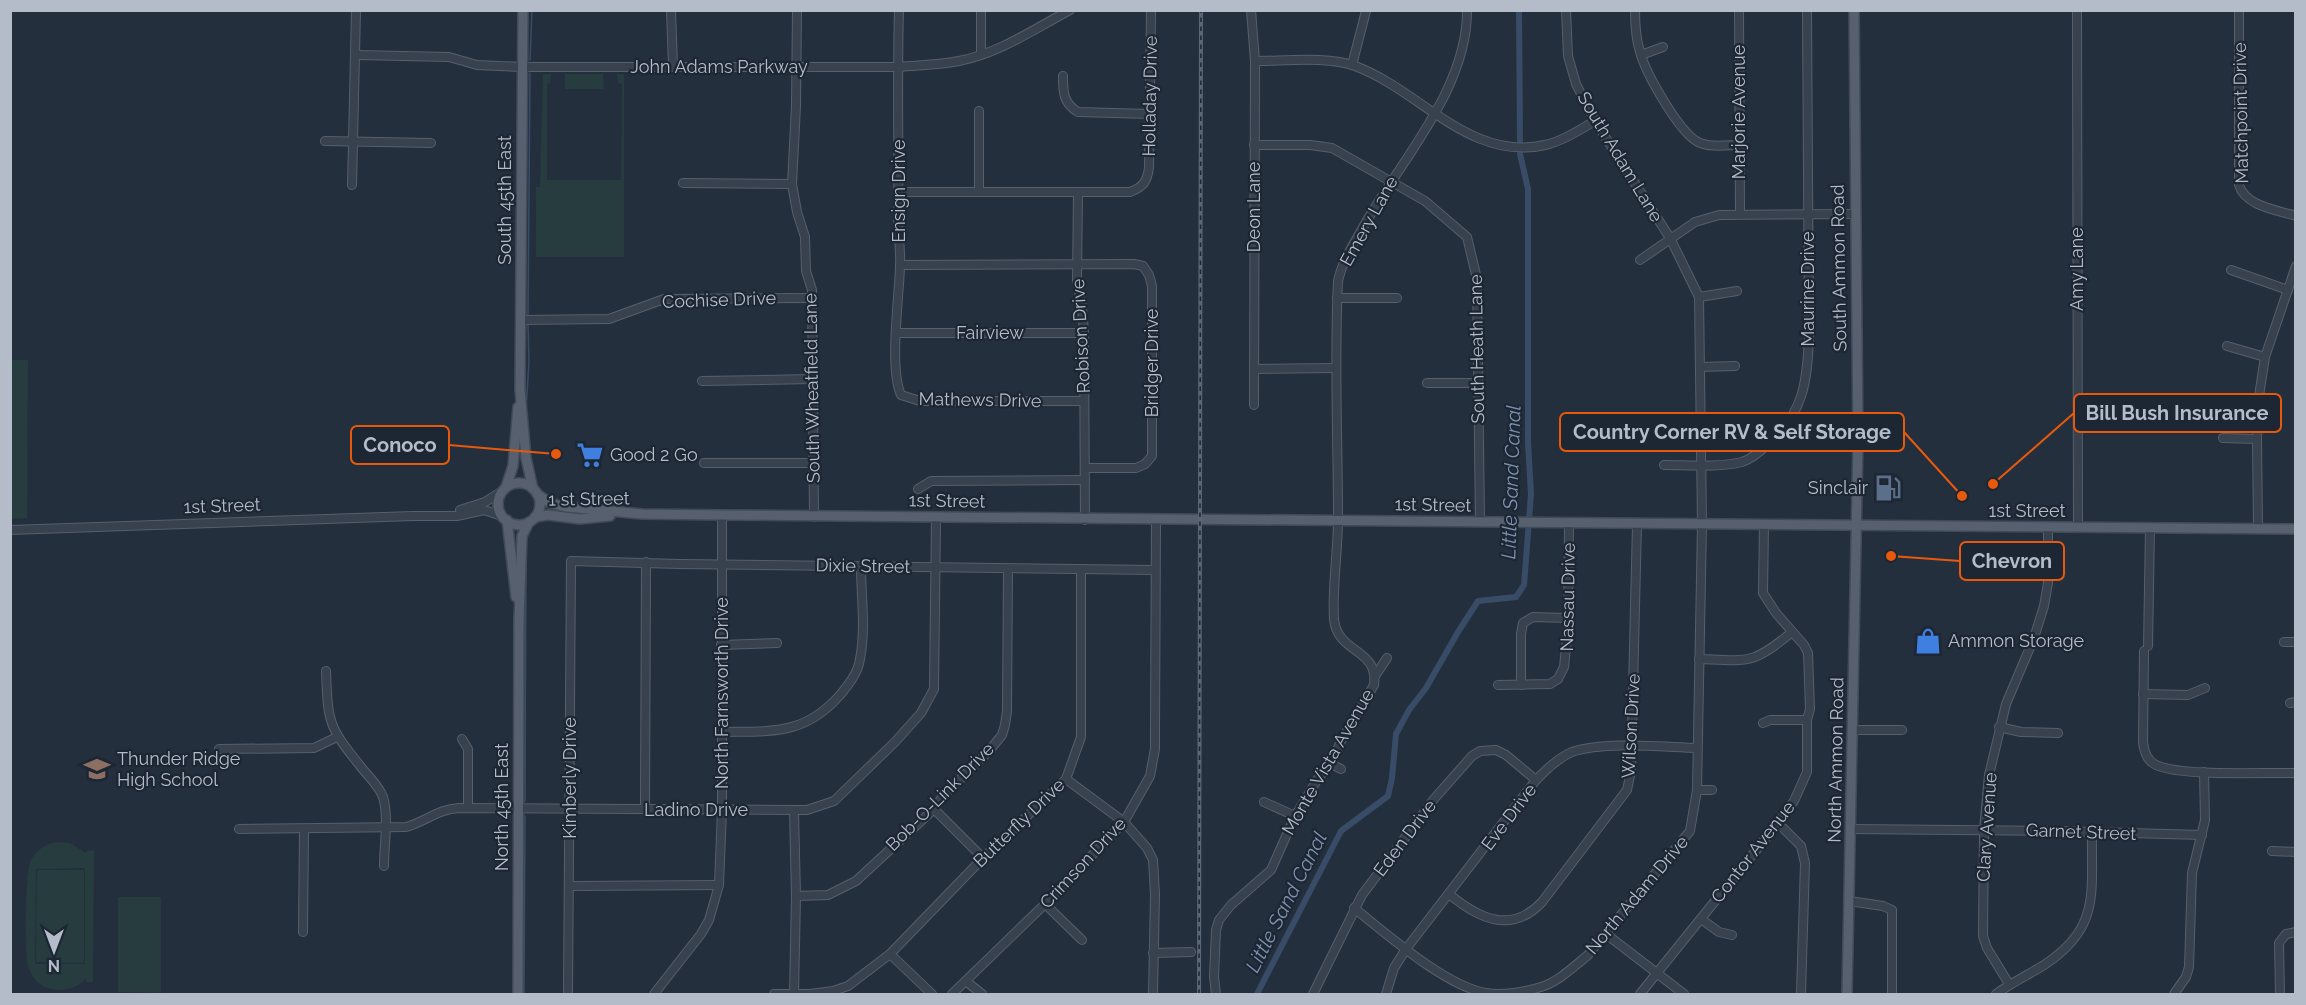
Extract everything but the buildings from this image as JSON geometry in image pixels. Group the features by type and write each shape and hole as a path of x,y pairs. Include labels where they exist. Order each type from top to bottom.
{"main road":[{"name":"South 45th East","path":"503,490 513,466 520,390 523,10"},
{"name":"South Ammon Road","path":"1854,10 1854,214 1858,437 1856,526"},
{"name":"South 45th East","path":"520,390 528,471 535,491"},
{"path":"521,483 535,491 539,508 532,520 520,524 504,518 498,503 503,490 521,483"},
{"name":"1 st Street","path":"535,491 555,506 642,514"},
{"name":"1st Street","path":"642,514 1085,520 2295,529"},
{"name":"1 st Street","path":"532,520 548,515 579,519 642,514"},
{"name":"North 45th East","path":"504,518 519,620"},
{"name":"North 45th East","path":"518,994 519,620 522,536 532,520"},
{"name":"North Ammon Road","path":"1847,994 1856,526"}],"street":[{"path":"352,185 357,55 356,10"},
{"path":"671,10 673,66"},
{"name":"South Wheatfield Lane","path":"797,10 792,184 797,212 805,237 806,271 812,290 814,517"},
{"name":"Ensign Drive","path":"896,371 896,308 900,265 899,10"},
{"path":"981,10 981,54"},
{"name":"John Adams Parkway","path":"357,55 449,57 477,65 522,67 898,67 942,64 981,54 1015,41 1070,10"},
{"name":"Holladay Drive","path":"1078,192 1130,192 1141,188 1147,180 1151,10"},
{"name":"Deon Lane","path":"1251,10 1255,61 1254,405"},
{"name":"Emery Lane","path":"1338,521 1335,368 1337,298 1341,267 1390,182 1452,83 1464,42 1467,10"},
{"name":"South Adam Lane","path":"1566,10 1568,56 1576,84 1595,120 1670,238 1699,297 1702,524"},
{"path":"1635,10 1637,40 1650,77 1689,136 1705,145 1740,145"},
{"name":"Marjorie Avenue","path":"1739,10 1740,214"},
{"name":"Maurine Drive","path":"1664,465 1731,464 1748,460 1776,437 1794,415 1803,398 1808,375 1809,337 1807,10"},
{"name":"Amy Lane","path":"2077,10 2078,528"},
{"name":"Matchpoint Drive","path":"2239,10 2239,184 2241,192 2251,201 2295,216"},
{"path":"1352,65 1366,11"},
{"path":"1641,55 1663,47"},
{"path":"1255,61 1323,62 1352,65 1365,70 1456,127 1491,143 1512,148 1547,145 1566,138 1595,120"},
{"path":"1063,76 1064,99 1078,112 1149,114"},
{"path":"979,111 979,191"},
{"path":"325,141 431,143"},
{"name":"South Heath Lane","path":"1254,145 1310,145 1332,148 1425,201 1467,237 1477,279 1480,522"},
{"path":"683,183 792,184"},
{"path":"900,192 1078,192"},
{"name":"Robison Drive","path":"1078,192 1077,280 1084,333 1085,520"},
{"path":"1640,260 1695,222 1719,215 1854,214"},
{"name":"Bridger Drive","path":"1078,265 1134,264 1143,266 1152,286 1152,456 1145,464 1136,468 1086,468"},
{"path":"900,265 1078,265"},
{"path":"2258,528 2259,396 2265,357 2295,266"},
{"path":"2231,270 2288,290"},
{"path":"1699,297 1737,291"},
{"name":"Cochise Drive","path":"520,320 609,319 664,299 812,298"},
{"path":"1337,298 1397,298"},
{"name":"Fairview","path":"897,333 1084,333"},
{"path":"2227,346 2265,357"},
{"path":"1701,367 1735,366"},
{"path":"1254,369 1335,368"},
{"name":"Mathews Drive","path":"896,371 897,386 901,395 920,402 1084,401"},
{"path":"702,381 813,379"},
{"path":"1427,383 1477,383"},
{"path":"2223,438 2257,439"},
{"path":"704,463 813,463"},
{"path":"918,489 931,481 1085,480"},
{"name":"1st Street","path":"435,515 475,506 503,490"},
{"name":"1st Street","path":"10,530 457,516 484,510 504,518"},
{"name":"North Farnsworth Drive","path":"654,994 701,934 713,910 719,885 722,810 722,515"},
{"name":"Ladino Drive","path":"239,829 385,829 414,825 447,808 807,810 834,801 895,742 921,713 934,689 936,518"},
{"name":"Crimson Drive","path":"952,994 967,982 1045,904 1124,822 1149,776 1155,749 1156,520"},
{"name":"Monte Vista Avenue","path":"1216,994 1214,977 1216,930 1219,920 1231,905 1271,870 1295,816 1319,777 1331,764 1341,741 1374,685 1375,676 1372,663 1342,640 1334,621 1338,521"},
{"name":"Nassau Drive","path":"1498,685 1550,684 1558,679 1566,659 1569,523"},
{"name":"Wilson Drive","path":"1449,894 1484,918 1498,920 1518,918 1536,908 1627,790 1632,747 1637,524"},
{"name":"North Adam Drive","path":"1354,908 1406,949 1455,982 1485,994 1543,991 1587,956 1690,831 1697,790 1702,524"},
{"name":"Contor Avenue","path":"1640,994 1778,824 1794,801 1807,772 1807,720 1810,709 1808,653 1804,645 1767,602 1763,593 1764,525"},
{"name":"Clary Avenue","path":"2009,984 1987,948 1983,936 1985,796 2006,704 2034,638 2044,606 2048,583 2048,528"},
{"path":"2150,528 2144,694 2144,748 2148,758 2155,765 2178,770 2295,773"},
{"name":"Dixie Street","path":"571,561 1155,570"},
{"name":"Kimberly Drive","path":"568,994 571,561"},
{"path":"645,810 646,562"},
{"path":"721,732 794,728 816,717 845,688 854,676 860,659 861,566"},
{"name":"Bob-O-Link Drive","path":"796,896 828,894 856,881 934,808 1002,735 1007,711 1008,569"},
{"name":"Butterfly Drive","path":"774,994 808,994 833,991 848,986 890,954 983,858 1066,779 1081,737 1081,570"},
{"path":"1521,686 1523,623 1533,617 1568,618"},
{"path":"1699,659 1747,660 1756,658 1771,650 1792,632"},
{"path":"2284,642 2295,642"},
{"path":"721,645 777,643"},
{"path":"1375,676 1387,658"},
{"path":"326,671 328,712 337,738 383,796 384,866"},
{"path":"2144,694 2188,695 2205,687"},
{"path":"1763,723 1770,720 1807,720"},
{"path":"1999,728 2021,732 2058,733"},
{"path":"1853,730 1902,730"},
{"path":"219,748 314,748 337,738"},
{"path":"462,739 468,749 468,808"},
{"name":"Eve Drive","path":"1386,994 1394,968 1406,949 1536,780 1558,760 1586,749 1697,748"},
{"name":"Eden Drive","path":"1313,994 1354,908 1434,799 1472,756 1480,751 1496,750 1506,755 1536,780"},
{"path":"1331,764 1341,770"},
{"path":"2174,994 2186,977 2189,967 2192,873 2205,820 2204,772"},
{"path":"1066,779 1124,822 1147,848 1153,860 1155,894 1153,994"},
{"path":"1697,790 1712,790"},
{"path":"1264,802 1295,816"},
{"path":"934,808 983,858"},
{"path":"794,810 795,994"},
{"path":"1778,824 1796,840 1804,853 1806,863 1801,994"},
{"name":"Garnet Street","path":"1851,829 2202,835"},
{"path":"303,932 304,830"},
{"path":"1996,994 2064,950 2084,925 2091,898 2092,833"},
{"path":"2272,851 2295,852"},
{"path":"570,886 719,885"},
{"path":"1848,901 1883,906 1892,910 1894,915 1892,994"},
{"path":"1045,904 1082,940"},
{"path":"1701,919 1719,932 1732,935"},
{"path":"2280,994 2279,943 2286,934 2295,932"},
{"path":"1606,934 1684,994"},
{"path":"1153,953 1191,952"},
{"path":"890,954 932,994"},
{"path":"967,982 982,994"}],"green space":[{"path":"543,74 551,74 550,83 547,84 547,180 621,180 622,84 618,83 617,74 624,74 624,257 536,257 536,187 540,187"},
{"path":"565,74 603,74 604,89 565,89"},
{"path":"11,360 28,360 27,518 11,519"},
{"path":"52,843 70,843 86,853 86,851 94,850 93,982 86,982 86,979 63,990 54,990 39,984 29,969 26,948 26,896 29,867 36,853","holes":["85,868 85,964 35,964 36,869"]},
{"path":"37,870 84,870 84,963 36,962"},
{"path":"118,897 161,897 161,993 118,992"}],"waterway":[{"path":"530,60 532,10"},
{"name":"Little Sand Canal","path":"1519,10 1520,142"},
{"path":"528,315 530,73"},
{"name":"Little Sand Canal","path":"1257,994 1341,831 1388,796 1396,734 1478,601 1516,597 1524,585 1531,494 1528,442 1528,189 1520,154"},
{"path":"526,410 529,361 528,324"},
{"path":"525,801 526,550"},
{"path":"524,994 525,816"}],"railway":[{"path":"1199,994 1201,10"}],"place":[{"name":"Conoco","path":"556,454"},
{"name":"Good 2 Go","path":"590,455"},
{"name":"Bill Bush Insurance","path":"1993,484"},
{"name":"Sinclair","path":"1888,488"},
{"name":"Country Corner RV & Self Storage","path":"1962,496"},
{"name":"Chevron","path":"1891,556"},
{"name":"Ammon Storage","path":"1928,641"},
{"name":"Thunder Ridge High School","path":"97,769"}]}
